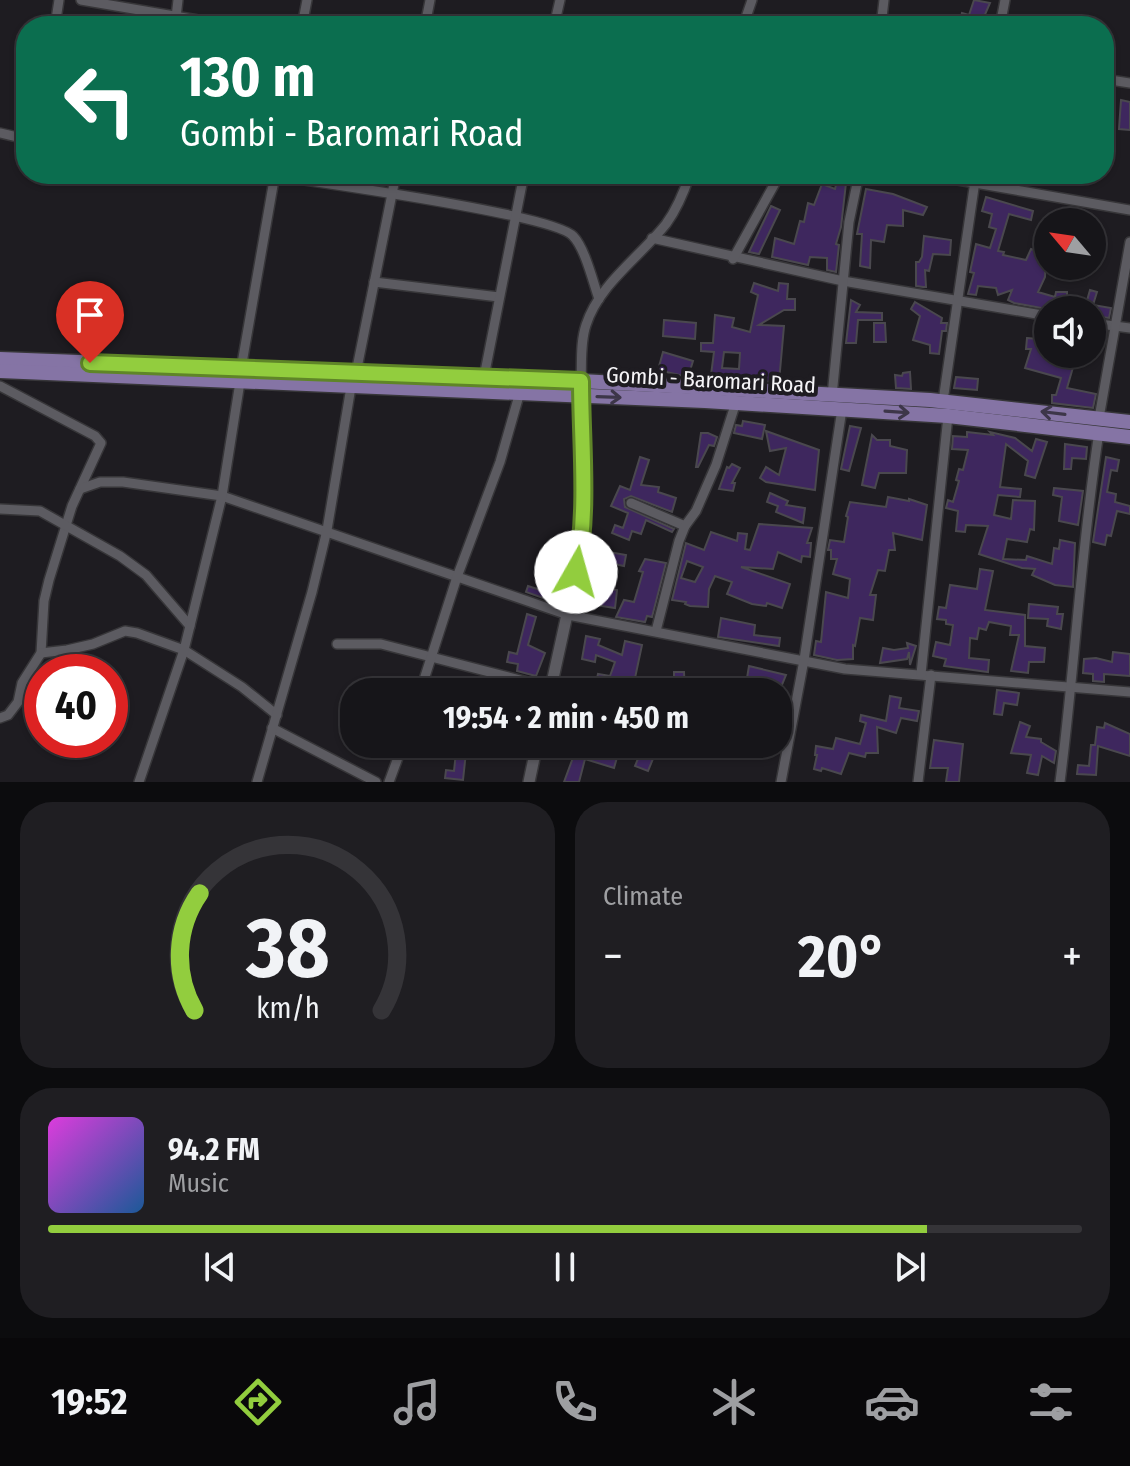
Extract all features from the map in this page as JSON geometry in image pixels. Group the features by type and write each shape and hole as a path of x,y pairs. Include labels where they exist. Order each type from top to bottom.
{"main road":[{"name":"Gombi - Baromari Road","path":"0,359 520,392 581,388 832,396 1099,425 1130,422"},
{"name":"Gombi - Baromari Road","path":"0,371 240,375"},
{"name":"Gombi - Baromari Road","path":"353,380 484,377 736,402 842,409 945,408"},
{"name":"Gombi - Baromari Road","path":"1099,425 1130,437"}],"street":[{"path":"81,0 153,16"},
{"path":"139,782 184,650 222,496 273,184"},
{"path":"327,184 516,217 560,228 573,236 599,299"},
{"path":"257,782 290,676 327,530 353,380 394,184"},
{"path":"484,377 522,184"},
{"path":"553,678 581,551 581,388 585,326 599,299 673,213 686,184"},
{"path":"733,259 774,184"},
{"path":"832,396 849,222 857,184"},
{"path":"918,782 945,408 974,184"},
{"path":"1000,184 1130,210"},
{"path":"652,238 733,259 843,281 1034,314"},
{"path":"1060,782 1072,686 1086,513 1130,242"},
{"path":"374,282 499,297"},
{"path":"1106,325 1130,328"},
{"path":"0,386 100,439 101,449 80,489 66,526 44,601 41,653 22,683 18,702 8,715 0,718"},
{"path":"424,678 500,462 520,392"},
{"path":"656,631 670,571 685,526 696,511 716,465 736,402"},
{"path":"781,782 804,660 842,409"},
{"path":"80,489 100,482 123,482 222,496 568,615 845,669 1130,692"},
{"path":"631,503 685,526"},
{"path":"0,509 40,511 140,569 190,626"},
{"path":"41,653 93,644 125,631 184,650 242,687 277,715"},
{"path":"337,644 381,644 508,678"},
{"path":"272,728 376,782"},
{"path":"389,782 398,758"},
{"path":"529,782 534,758"}],"building":[{"path":"974,0 990,3 984,16 961,16 962,13 969,15"},
{"path":"1121,100 1130,102 1130,130 1119,129"},
{"path":"822,184 835,189 836,184 846,184 836,244 839,245 836,272 827,270 827,258 810,257 808,265 772,257 775,238 794,244 808,203 814,205"},
{"path":"866,189 893,194 927,207 923,215 903,210 903,226 887,225 884,242 871,240 870,268 860,266 862,234 857,234"},
{"path":"986,197 1033,211 1031,220 1009,214 998,251 1026,260 1031,249 1034,250 1034,280 1044,280 1038,292 1052,296 1034,296 1034,307 1008,300 1012,290 998,295 996,288 978,286 976,295 968,294 974,273 970,272 976,244 990,248 996,229 989,227 992,214 982,211"},
{"path":"771,206 780,210 759,254 749,252"},
{"path":"924,236 951,240 950,255 933,254 929,271 925,270 926,287 916,286 916,262 922,257"},
{"path":"754,283 778,291 779,283 788,284 787,299 795,299 795,310 784,310 759,325 784,326 779,382 726,379 711,375 714,352 701,351 701,343 713,343 715,315 734,318 732,327 750,332 758,295 751,292","holes":["724,352 740,353 739,369 722,368"]},
{"path":"1056,292 1067,292 1067,296 1055,296"},
{"path":"851,300 860,305 856,312 882,313 882,320 858,320 856,343 846,343"},
{"path":"915,302 942,318 941,323 947,323 946,331 942,331 939,354 930,353 930,345 913,340 920,316 911,309"},
{"path":"1106,307 1111,308 1109,318 1106,318"},
{"path":"664,320 696,323 695,339 663,336"},
{"path":"874,323 885,323 886,342 874,342"},
{"path":"1027,338 1034,339 1034,368 1073,368 1067,388 1096,394 1093,408 1052,403 1052,395 1056,395 1061,378 1025,368 1031,349 1026,349"},
{"path":"663,352 693,361 688,377 658,370"},
{"path":"910,372 911,389 896,388 895,375"},
{"path":"956,377 978,379 977,390 954,388"},
{"path":"743,421 765,425 762,439 734,433 736,425 742,426"},
{"path":"850,426 861,428 849,471 841,469"},
{"path":"766,431 819,450 815,490 766,482 760,478 766,467 779,475 786,448 770,451"},
{"path":"967,432 993,435 990,432 1015,438 1032,451 1036,439 1047,442 1035,478 1025,475 1028,461 1006,444 1000,487 1021,489 1020,497 998,495 994,515 1011,519 1013,500 1035,501 1034,530 1030,529 1027,542 1007,539 1003,559 1026,560 1027,556 1052,564 1054,548 1059,549 1060,540 1075,543 1073,587 1055,585 1032,575 1035,569 979,554 988,526 966,525 965,532 956,531 958,511 946,508 948,500 953,502 959,469 963,470 968,450 952,449 953,436 967,437"},
{"path":"701,433 717,437 714,446 709,445 696,467"},
{"path":"872,435 877,440 890,440 890,446 907,450 906,473 879,473 875,488 862,485"},
{"path":"1065,444 1087,447 1086,459 1072,458 1071,469 1064,469"},
{"path":"640,457 649,460 641,485 659,487 658,492 676,498 672,512 631,496 624,499 625,507 674,529 672,532 646,520 641,534 632,531 629,540 612,533 615,525 623,528 628,513 611,506 620,486 630,490"},
{"path":"1106,457 1119,460 1117,471 1111,470 1107,492 1116,494 1115,502 1130,506 1130,514 1117,511 1111,536 1107,535 1105,545 1093,542"},
{"path":"732,464 740,468 732,483 735,483 733,491 719,489 727,467"},
{"path":"1054,488 1083,491 1078,525 1059,521 1062,497 1053,495"},
{"path":"770,493 788,501 786,505 805,508 803,523 776,512 778,506 767,502"},
{"path":"888,497 927,505 922,540 893,533 895,550 889,550 885,571 878,570 870,595 876,595 873,620 860,618 853,659 837,660 814,655 816,641 821,642 826,592 848,598 850,579 833,574 837,559 831,559 831,550 828,550 830,540 844,542 850,502 886,507"},
{"path":"759,524 812,528 807,543 811,543 810,557 802,556 801,562 778,552 773,569 741,567 790,584 782,608 767,603 766,606 752,604 727,594 732,582 715,576 709,589 708,607 690,606 686,602 672,600 686,543 704,550 711,532 737,541 738,533 747,534 745,549 750,550","holes":["687,561 703,567 695,582 681,578"]},
{"path":"609,552 626,555 624,566 599,561 602,553 608,555"},
{"path":"645,559 666,563 652,617 647,616 645,622 616,617 624,600 634,602 643,572 639,571"},
{"path":"980,569 993,571 985,610 1025,615 1025,646 1045,648 1044,662 1029,662 1028,673 1011,671 1019,635 1010,635 1011,626 989,622 986,630 979,628 977,639 970,638 969,658 989,660 988,672 944,666 946,659 933,656 936,642 950,645 953,625 937,619 939,607 946,608 950,585 977,589"},
{"path":"528,586 559,596 557,603 526,592"},
{"path":"598,587 617,590 615,608 595,605"},
{"path":"1029,604 1058,607 1057,614 1063,614 1061,629 1047,626 1048,619 1028,618"},
{"path":"527,614 536,617 528,645 545,653 536,676 517,671 518,664 507,662 509,652 517,654"},
{"path":"721,618 755,625 754,635 780,638 779,646 718,637"},
{"path":"586,636 600,639 598,645 622,655 625,641 642,645 635,678 597,678 598,674 610,676 615,662 596,655 595,662 582,659"},
{"path":"907,643 916,646 910,665 909,652 907,659 880,663 883,648 908,648"},
{"path":"1113,652 1130,654 1130,676 1104,674 1104,682 1093,681 1093,674 1083,673 1084,659 1112,662"},
{"path":"749,666 786,675 785,678 747,678"},
{"path":"674,672 684,672 684,678 674,678"},
{"path":"997,690 1019,693 1017,705 1004,703 1002,715 994,714"},
{"path":"890,696 901,698 899,708 919,711 917,721 901,718 896,733 877,727 878,753 866,753 865,757 849,753 841,774 822,768 821,771 814,769 816,746 833,749 836,738 860,744 866,723 860,721 861,715 886,721"},
{"path":"1020,722 1030,726 1026,737 1041,739 1056,751 1054,763 1042,756 1038,775 1027,773 1031,755 1011,753"},
{"path":"1105,723 1130,734 1130,756 1098,746 1096,775 1077,774 1078,765 1089,766 1097,727 1104,728"},
{"path":"934,740 963,744 959,782 946,782 948,768 930,768"},
{"path":"455,758 465,758 463,780 445,778 446,770 454,771"},
{"path":"573,758 617,758 614,768 585,759 579,782 564,782"},
{"path":"638,758 653,758 648,771 635,766"}],"route":[{"path":"90,363 581,381 582,515 581,551 576,572"}]}
